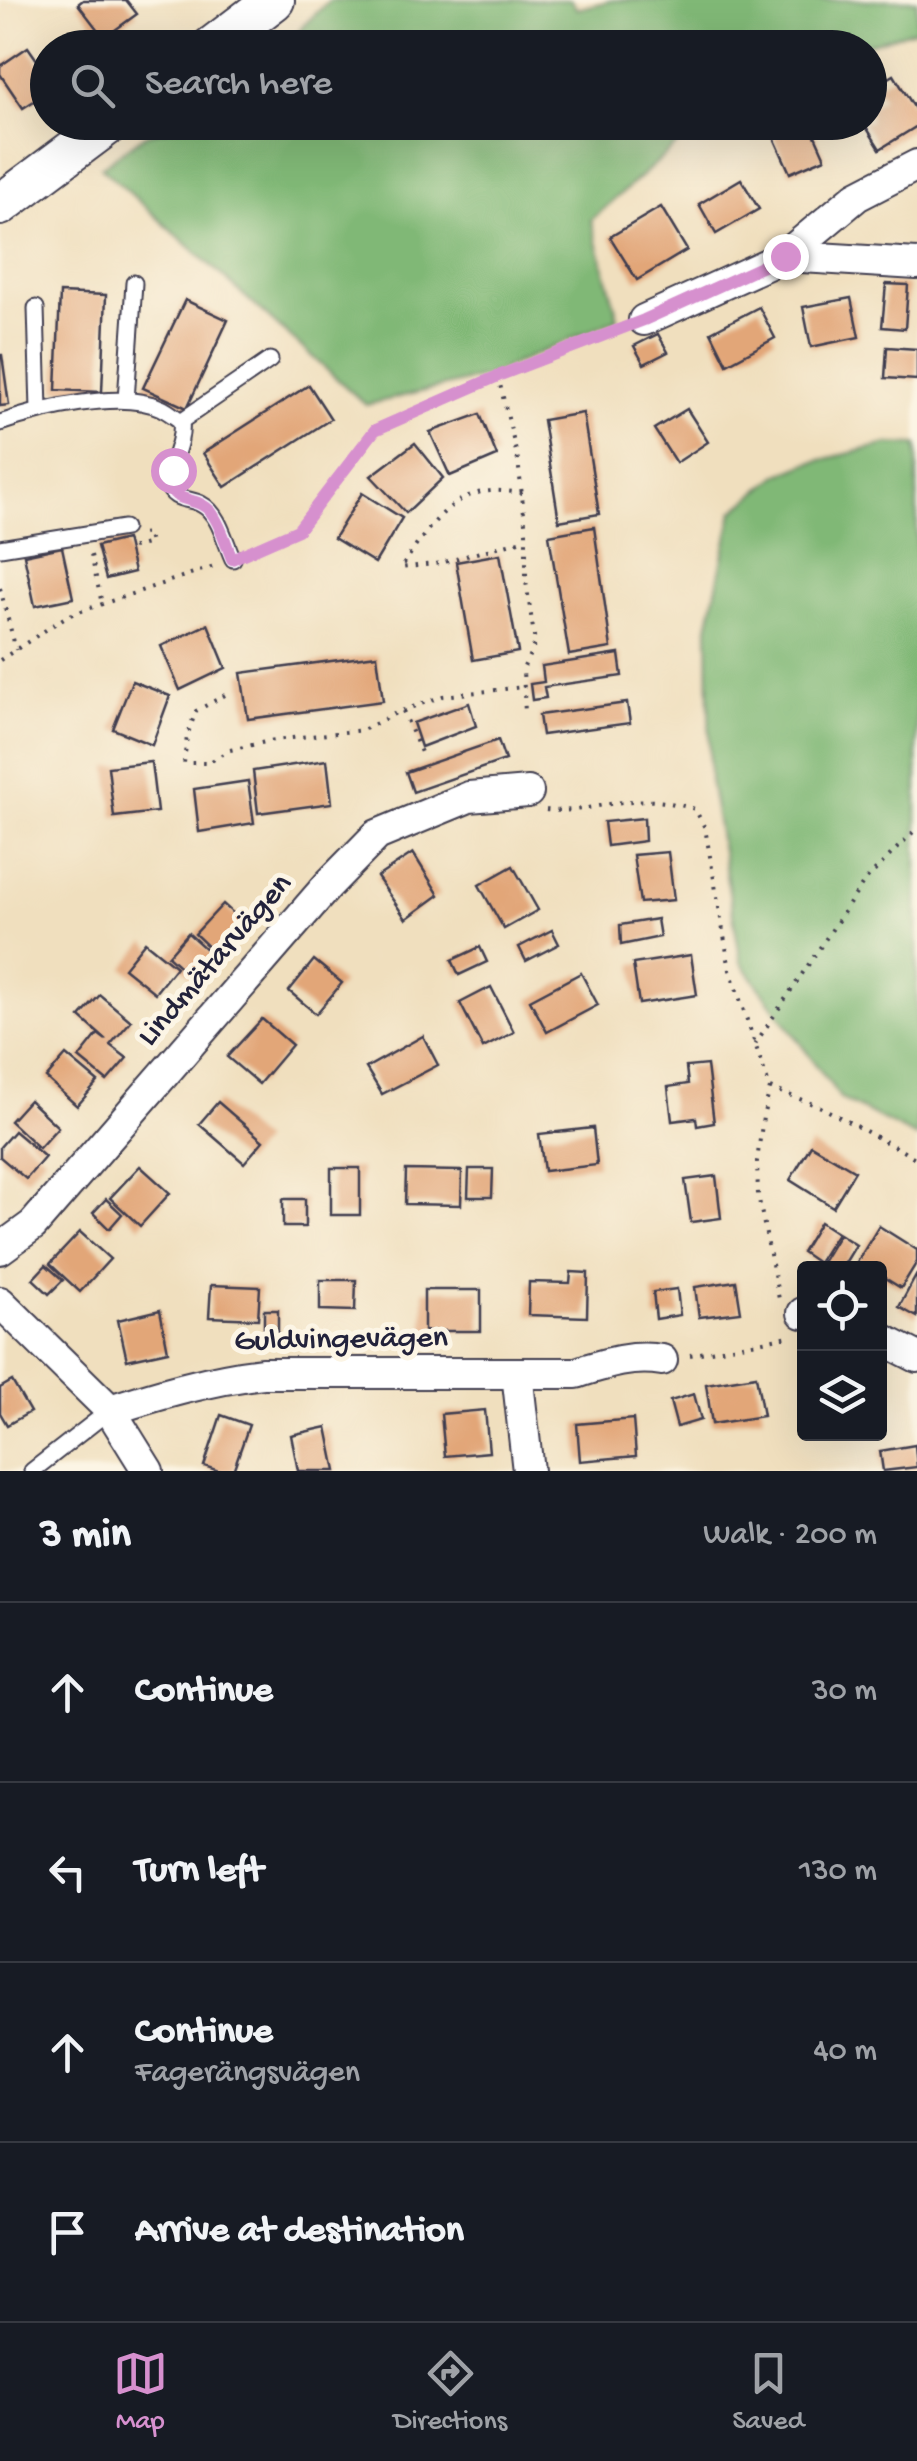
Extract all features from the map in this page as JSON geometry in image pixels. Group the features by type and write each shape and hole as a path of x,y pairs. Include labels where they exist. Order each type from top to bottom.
{"main road":[{"path":"235,30 274,0"},
{"path":"0,205 87,140"}],"street":[{"path":"644,320 785,256 857,196 917,165"},
{"path":"785,256 917,264"},
{"name":"Lindmätarvägen","path":"0,1248 32,1225 377,835 468,797 528,792"},
{"path":"0,1302 110,1410 148,1471"},
{"path":"887,1342 917,1357"},
{"name":"Guldvingevägen","path":"110,1410 228,1377 263,1373 576,1373 622,1360 662,1360"},
{"path":"518,1373 528,1471"}],"lane":[{"path":"126,400 134,283"},
{"path":"36,308 39,410"},
{"path":"181,421 270,360"},
{"path":"0,423 39,410 126,400 160,408 181,421"},
{"path":"181,421 182,434 169,484 172,492 203,504 214,516 232,559"},
{"path":"0,548 124,528"},
{"path":"32,1471 110,1410"}],"path":[{"path":"0,660 67,616 232,559 298,530 375,430 498,376 644,320"},
{"path":"498,376 518,460 526,581 535,643 523,669 525,714"},
{"path":"522,493 487,490 453,503 400,568 441,563 526,539"},
{"path":"86,534 102,604"},
{"path":"0,588 16,650"},
{"path":"225,696 196,711 186,736 184,763 208,762 230,750 274,740 363,730 443,696 523,686"},
{"path":"403,711 423,757"},
{"path":"528,792 547,811 636,800 670,802 695,809 705,828 730,970 770,1088 757,1161 758,1195 796,1309 798,1332 662,1360"},
{"path":"755,1044 864,882 917,828"},
{"path":"770,1088 822,1107 917,1159"}],"green space":[{"path":"330,0 571,0 577,9 614,0 917,0 917,29 887,38 887,30 300,30"},
{"path":"139,140 683,140 591,220 618,318 487,376 366,405 101,167"},
{"path":"888,444 917,445 917,1137 841,1099 741,962 710,780 708,627 733,512 778,475 805,464"}],"building":[{"path":"83,0 126,0 137,14 115,30 98,30 78,4"},
{"path":"28,47 30,104 23,108 0,74 0,66"},
{"path":"894,75 917,112 917,126 880,149 874,140 887,140 887,79"},
{"path":"775,140 817,140 825,158 790,173"},
{"path":"741,179 759,209 716,234 699,204"},
{"path":"661,207 687,250 637,280 610,237"},
{"path":"886,284 908,285 905,329 882,327"},
{"path":"60,293 106,295 102,392 56,390"},
{"path":"851,298 859,337 811,347 803,307"},
{"path":"185,300 228,320 187,408 143,388"},
{"path":"759,307 775,338 727,364 711,332"},
{"path":"658,334 668,352 644,364 634,346"},
{"path":"887,347 917,349 917,380 885,378"},
{"path":"0,355 9,405 0,406"},
{"path":"309,385 331,419 225,487 203,453"},
{"path":"687,409 708,442 676,463 654,429"},
{"path":"583,413 599,514 559,521 543,420"},
{"path":"480,414 497,456 450,476 430,432"},
{"path":"415,443 443,478 406,513 371,476"},
{"path":"362,493 402,518 375,563 334,538"},
{"path":"594,527 611,648 569,655 549,535"},
{"path":"126,539 134,572 106,579 97,546"},
{"path":"62,547 73,598 35,606 24,555"},
{"path":"500,554 518,652 473,660 456,562"},
{"path":"208,624 226,668 180,690 161,646"},
{"path":"619,654 622,676 544,687 546,698 532,700 530,684 544,682 542,666"},
{"path":"377,655 383,701 248,719 241,673"},
{"path":"132,681 170,696 152,745 113,729"},
{"path":"469,703 476,726 421,747 413,723"},
{"path":"627,703 630,723 542,735 539,715"},
{"path":"498,740 505,760 413,792 406,772"},
{"path":"327,760 332,803 258,813 253,771"},
{"path":"151,762 157,812 114,817 108,767"},
{"path":"248,781 254,823 199,832 194,789"},
{"path":"644,818 645,841 607,846 604,822"},
{"path":"668,852 674,900 640,903 633,855"},
{"path":"413,853 439,895 406,919 377,877"},
{"path":"513,866 538,910 504,929 479,885"},
{"path":"223,904 246,925 218,956 195,934"},
{"path":"657,919 660,937 621,945 620,925"},
{"path":"552,930 559,944 526,961 519,947"},
{"path":"188,933 217,959 197,982 168,956"},
{"path":"145,942 176,967 155,993 124,968"},
{"path":"480,947 487,962 459,975 452,960"},
{"path":"691,955 697,995 639,1004 633,964"},
{"path":"314,960 342,983 316,1014 289,991"},
{"path":"581,973 598,1005 547,1032 530,1000"},
{"path":"491,987 514,1032 483,1048 460,1003"},
{"path":"100,995 131,1021 110,1045 127,1058 107,1081 79,1058 98,1034 106,1040 80,1017"},
{"path":"262,1019 292,1045 259,1084 227,1057"},
{"path":"423,1036 438,1065 382,1094 366,1068"},
{"path":"66,1055 98,1082 77,1106 46,1078"},
{"path":"707,1065 714,1123 697,1126 696,1118 672,1121 668,1087 688,1084 686,1067"},
{"path":"29,1100 58,1127 39,1148 10,1121"},
{"path":"218,1102 263,1141 244,1163 199,1124"},
{"path":"593,1128 597,1165 544,1171 539,1134"},
{"path":"14,1131 45,1157 26,1179 0,1157 0,1147"},
{"path":"811,1145 855,1171 833,1207 790,1180"},
{"path":"140,1166 170,1193 140,1226 110,1198"},
{"path":"331,1168 360,1168 360,1215 331,1215"},
{"path":"469,1169 493,1169 492,1197 468,1197"},
{"path":"406,1170 462,1171 461,1205 405,1204"},
{"path":"716,1176 721,1218 691,1222 685,1180"},
{"path":"106,1199 122,1214 109,1229 93,1213"},
{"path":"283,1199 305,1199 305,1227 283,1227"},
{"path":"820,1222 837,1233 819,1261 802,1252"},
{"path":"879,1226 917,1250 917,1262 901,1288 887,1279 887,1261 858,1261"},
{"path":"80,1232 110,1259 80,1292 50,1264"},
{"path":"839,1234 856,1245 846,1261 823,1261"},
{"path":"46,1265 63,1280 49,1294 33,1279"},
{"path":"571,1272 588,1273 587,1317 528,1315 529,1282 570,1283"},
{"path":"917,1274 917,1317 899,1307"},
{"path":"320,1280 356,1280 355,1311 320,1310"},
{"path":"736,1281 741,1312 699,1317 695,1287"},
{"path":"211,1285 260,1287 258,1319 209,1317"},
{"path":"677,1289 680,1315 656,1319 653,1292"},
{"path":"424,1290 481,1290 481,1331 424,1331"},
{"path":"160,1310 168,1351 127,1360 118,1320"},
{"path":"264,1310 278,1310 278,1334 264,1334"},
{"path":"756,1376 763,1416 712,1424 706,1384"},
{"path":"12,1381 30,1412 7,1425 0,1413 0,1388"},
{"path":"694,1394 701,1420 677,1427 670,1401"},
{"path":"485,1410 489,1452 445,1456 441,1414"},
{"path":"221,1415 249,1425 233,1471 204,1466"},
{"path":"633,1419 636,1456 580,1461 577,1424"},
{"path":"327,1427 336,1471 298,1471 291,1435"},
{"path":"915,1445 917,1467 883,1471 880,1451"}],"route":[{"path":"173,470 169,484 172,492 203,504 214,516 232,559 298,530 375,430 498,376 644,320 785,256"}]}
